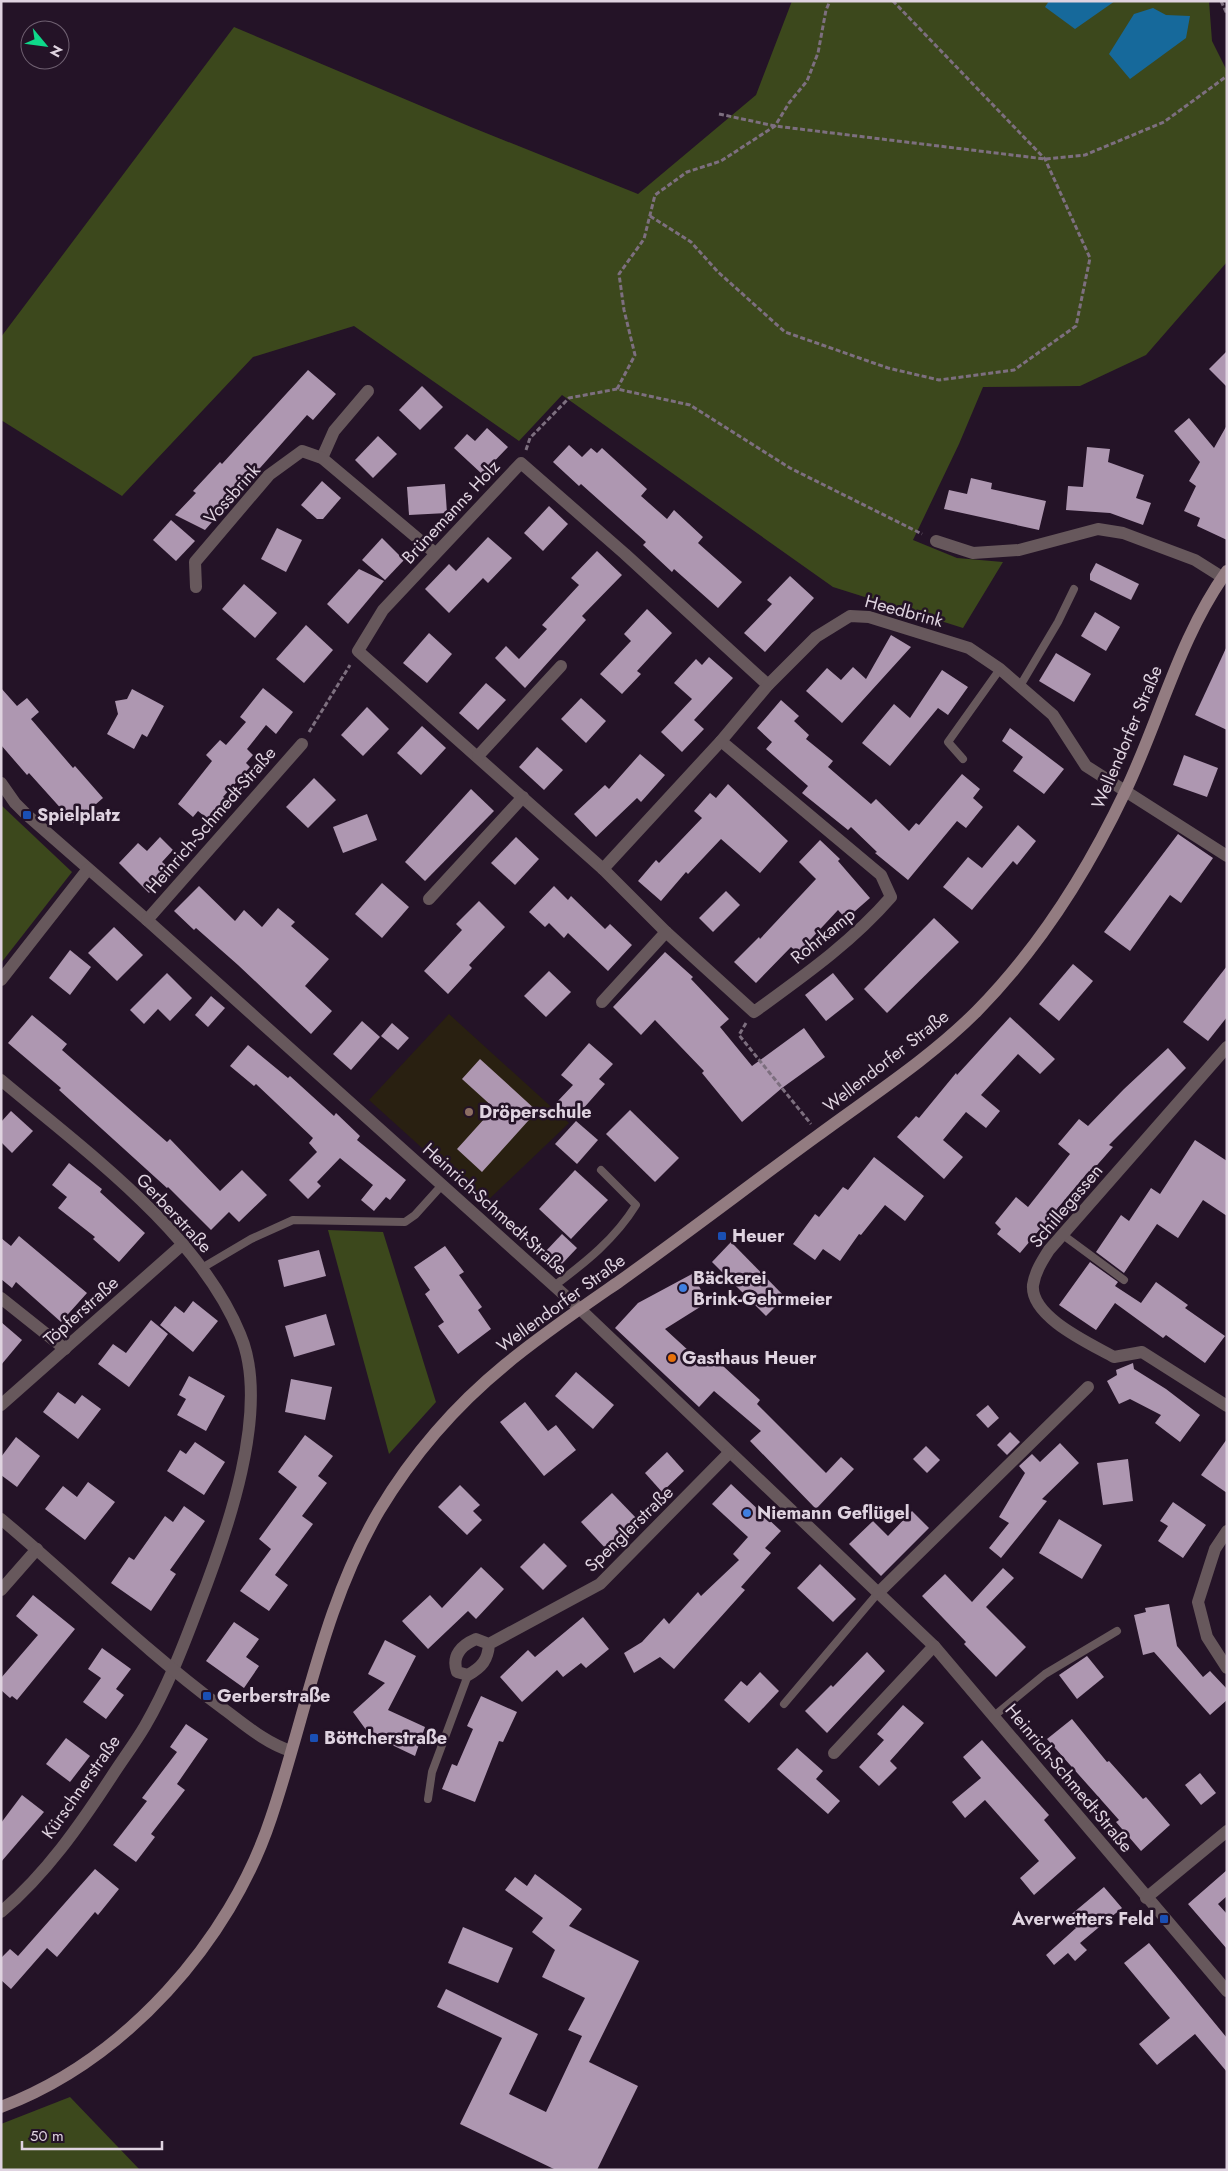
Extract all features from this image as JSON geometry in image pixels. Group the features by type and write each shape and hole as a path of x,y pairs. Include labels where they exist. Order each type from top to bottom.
{"street":[{"path":"322,458 334,430 368,391"},
{"name":"Vossbrink","path":"196,587 195,562 270,475 302,451 322,458 435,553"},
{"name":"Brünemanns Holz","path":"358,651 383,610 521,463 768,685"},
{"name":"Wellendorfer Straße","path":"1,2107 72,2071 126,2031 171,1988 215,1932 250,1872 271,1820 330,1615 350,1567 378,1512 410,1464 452,1414 505,1365 580,1309 706,1220 819,1134 892,1083 975,1013 1026,957 1076,882 1125,791 1185,643 1224,574 1195,560 1123,533 1098,529 1019,550 973,553 936,541"},
{"name":"Heedbrink","path":"603,869 721,741 768,685 816,637 850,616 869,617 970,648 1000,669 1053,715 1086,766 1125,791"},
{"path":"358,651 603,869 666,932 754,1012"},
{"path":"478,756 561,666"},
{"name":"Rohrkamp","path":"721,741 880,875 891,897 869,923 830,956 754,1012"},
{"name":"Heinrich-Schmedt-Straße","path":"147,920 302,744"},
{"name":"Heinrich-Schmedt-Straße","path":"1,783 15,803 27,815 147,920 580,1309 934,1646 1146,1898 1227,1991"},
{"path":"1125,791 1227,856"},
{"path":"429,899 523,797"},
{"path":"1,980 88,869"},
{"path":"602,1002 666,932"},
{"name":"Schillegassen","path":"1227,1047 1063,1235 1038,1268 1033,1287 1036,1300 1053,1321 1114,1357 1142,1352 1227,1406"},
{"name":"Gerberstraße","path":"1,1080 118,1178 183,1244 202,1268 230,1312 241,1335 249,1363 251,1394 242,1468 217,1558 174,1670"},
{"name":"Töpferstraße","path":"1,1405 183,1244"},
{"path":"1,1298 64,1349"},
{"path":"878,1593 1088,1387"},
{"name":"Spenglerstraße","path":"468,1675 457,1672 454,1664 464,1645 476,1639 489,1644 600,1584 730,1453"},
{"path":"1,1519 174,1670 254,1732 278,1747 291,1751"},
{"path":"1227,1531 1215,1549 1198,1602 1208,1637 1227,1668"},
{"path":"1,1590 36,1549"},
{"path":"468,1675 482,1666 488,1655 489,1644"},
{"path":"834,1753 934,1646"},
{"name":"Kürschnerstraße","path":"1,1912 20,1896 78,1829 145,1726 174,1670"},
{"path":"1146,1898 1227,1831"}],"lane":[{"path":"1020,686 1058,622 1074,590"},
{"path":"963,759 948,742 1000,669"},
{"path":"554,1286 607,1242 624,1225 636,1205 601,1170"},
{"path":"202,1268 251,1239 293,1220 405,1222 415,1215 442,1185"},
{"path":"1063,1235 1124,1280"},
{"path":"784,1704 878,1593"},
{"path":"994,1716 1045,1674 1117,1631"},
{"path":"428,1799 432,1772 468,1675"}],"path":[{"path":"618,389 635,355 624,310 619,274 644,239 655,195 687,172 721,162 775,126 806,81 818,53 826,10 830,1"},
{"path":"650,216 692,242 718,272 785,332 888,368 939,380 1014,370 1076,326 1090,258 1045,159 893,1"},
{"path":"1221,1 1227,14"},
{"path":"719,114 775,126 1045,159 1085,155 1164,122 1227,76"},
{"path":"521,463 530,438 569,398 618,389 690,406 790,468 936,541"},
{"path":"302,744 358,651"},
{"path":"754,1012 739,1035 819,1134"}],"shaded area":[{"name":"Dröperschule","path":"449,1014 569,1123 484,1204 369,1100"}],"green space":[{"path":"792,1 1209,1 1212,41 1227,71 1227,262 1146,355 1080,386 983,387 959,444 913,540 957,558 1003,562 963,628 833,587 562,395 519,441 354,326 253,357 122,496 1,420 1,337 234,27 471,127 638,194 756,95"},
{"path":"1,805 72,872 1,963"},
{"path":"328,1230 383,1232 436,1402 389,1454"},
{"path":"70,2097 140,2170 1,2170 1,2124"}],"water":[{"path":"1049,1 1115,1 1075,29 1045,7"},
{"path":"1153,8 1166,15 1190,16 1186,38 1130,79 1109,54 1134,14"}],"building":[{"path":"1227,351 1227,387 1209,369"},
{"path":"308,370 336,394 313,420 307,415 205,530 175,515 196,493 193,491 220,462 222,464"},
{"path":"422,386 443,407 420,430 399,410"},
{"path":"1189,418 1214,448 1227,425 1227,540 1197,526 1200,518 1184,511 1196,486 1189,481 1200,462 1174,431"},
{"path":"487,428 508,447 482,474 454,448 467,434 475,441"},
{"path":"378,436 397,454 373,478 355,460"},
{"path":"569,445 582,457 591,448 597,453 602,448 647,489 641,496 667,519 674,510 703,537 698,543 742,582 718,608 674,569 672,572 643,545 646,542 581,484 579,486 553,462"},
{"path":"1087,447 1110,449 1108,462 1144,475 1136,498 1151,503 1143,525 1110,513 1066,510 1068,486 1083,487"},
{"path":"971,478 992,483 991,489 1046,501 1039,530 944,509 949,490 967,494"},
{"path":"322,481 341,498 323,519 317,519 301,505"},
{"path":"445,484 447,513 409,515 407,487"},
{"path":"549,506 568,524 543,551 524,533"},
{"path":"171,520 195,541 176,561 153,540"},
{"path":"277,528 302,540 286,572 261,559"},
{"path":"488,537 512,558 488,583 483,578 449,613 425,589 449,564 456,571"},
{"path":"382,538 404,560 385,580 362,560"},
{"path":"597,551 622,575 582,616 586,620 525,688 495,658 506,646 519,659 547,629 542,625 579,585 571,578"},
{"path":"1096,563 1139,584 1131,600 1090,580 1090,574"},
{"path":"359,569 384,581 348,624 327,604"},
{"path":"790,576 814,598 765,652 744,633 772,604 767,600"},
{"path":"244,584 277,613 255,638 222,609"},
{"path":"647,609 672,633 637,671 641,674 622,694 600,674 631,641 624,634"},
{"path":"1095,612 1120,627 1106,651 1081,636"},
{"path":"306,625 333,650 304,683 276,659"},
{"path":"429,633 452,654 427,683 403,663"},
{"path":"891,635 911,647 842,723 806,691 827,668 841,680 853,667 866,679"},
{"path":"1227,646 1227,730 1195,715"},
{"path":"1056,653 1091,674 1074,702 1039,681"},
{"path":"709,657 733,678 694,720 704,729 682,752 661,732 692,699 674,683 696,659 702,665"},
{"path":"942,670 968,687 948,715 938,708 890,766 862,743 894,704 910,718"},
{"path":"486,683 506,700 478,730 459,713"},
{"path":"1,688 17,706 27,698 39,712 31,719 73,768 75,766 103,798 74,823 29,773 27,775 1,745"},
{"path":"263,688 293,712 276,734 266,725 247,749 253,755 246,763 250,767 223,797 232,804 215,825 198,811 193,817 178,804 212,761 206,755 220,740 226,745 246,722 240,717"},
{"path":"132,689 164,706 147,737 142,734 134,749 107,734 118,714 115,701 127,699"},
{"path":"581,698 606,721 586,743 561,719"},
{"path":"781,700 799,716 794,721 809,735 806,739 833,761 828,767 871,804 876,799 909,831 916,823 919,825 962,774 980,789 973,798 983,807 966,828 957,821 908,880 875,853 877,852 851,827 848,830 802,793 808,786 766,749 772,742 757,728"},
{"path":"367,707 389,729 363,756 341,735"},
{"path":"422,726 446,748 421,775 397,753"},
{"path":"1010,728 1064,769 1044,794 1013,771 1023,757 1002,741"},
{"path":"537,747 563,770 544,790 519,767"},
{"path":"640,754 665,775 641,802 637,798 596,837 574,814 605,785 609,789"},
{"path":"1184,755 1218,768 1207,797 1173,785"},
{"path":"314,778 336,800 308,828 286,807"},
{"path":"728,784 788,841 760,873 721,839 688,874 686,872 661,901 638,881 656,860 659,863 702,818 694,811 710,793 716,798"},
{"path":"471,789 494,811 425,881 405,862"},
{"path":"367,814 377,840 343,853 333,827"},
{"path":"1018,825 1036,841 1017,865 1013,861 972,910 943,887 968,857 982,868"},
{"path":"1178,834 1213,858 1181,903 1170,895 1130,951 1104,932"},
{"path":"160,837 173,850 162,862 171,870 149,893 119,863 138,843 147,851"},
{"path":"516,837 539,859 515,885 491,863"},
{"path":"820,840 840,859 838,861 870,898 846,919 838,910 798,953 791,947 756,983 734,962 759,937 760,939 816,879 799,862"},
{"path":"382,883 409,907 382,938 355,914"},
{"path":"199,886 235,921 244,910 262,927 278,908 295,922 291,926 329,959 305,986 332,1011 311,1034 238,965 196,928 194,930 174,911"},
{"path":"554,886 568,900 571,896 605,929 610,924 632,945 608,971 568,933 564,938 549,923 545,927 529,912"},
{"path":"726,891 740,905 713,932 699,918"},
{"path":"479,901 505,927 469,965 472,968 448,994 424,971 462,930 456,924"},
{"path":"934,918 959,942 887,1013 864,989"},
{"path":"114,927 143,955 117,981 88,953"},
{"path":"70,950 91,967 70,995 49,978"},
{"path":"665,952 693,977 691,979 729,1019 720,1027 752,1066 804,1028 825,1057 782,1088 742,1122 702,1073 704,1071 655,1020 641,1035 613,1007"},
{"path":"1073,964 1093,981 1059,1021 1039,1004"},
{"path":"1227,966 1227,1017 1208,1041 1183,1022"},
{"path":"549,971 571,992 546,1017 524,996"},
{"path":"167,973 192,998 170,1021 158,1009 144,1024 130,1010"},
{"path":"833,973 854,999 826,1021 805,995"},
{"path":"211,996 225,1008 208,1027 195,1015"},
{"path":"32,1015 67,1044 62,1050 167,1142 170,1139 220,1191 242,1170 267,1195 239,1222 229,1212 211,1230 168,1187 59,1090 61,1088 8,1043"},
{"path":"1010,1017 1055,1059 1040,1074 1018,1054 981,1095 1000,1111 986,1128 966,1112 943,1140 963,1157 944,1179 897,1137 916,1116 919,1118 956,1073 957,1075"},
{"path":"362,1021 380,1037 351,1070 333,1054"},
{"path":"392,1023 409,1038 398,1050 381,1036"},
{"path":"589,1043 613,1064 599,1079 605,1084 574,1119 556,1103 573,1085 561,1075"},
{"path":"248,1045 288,1078 290,1076 334,1116 336,1113 360,1136 357,1140 406,1180 390,1200 386,1197 374,1211 361,1200 373,1185 340,1158 317,1182 321,1186 308,1199 289,1180 317,1152 309,1143 313,1138 256,1084 254,1086 230,1066"},
{"path":"1168,1048 1186,1068 1109,1145 1113,1147 1091,1172 1089,1171 1020,1253 997,1234 1001,1229 995,1223 1016,1197 1028,1207 1070,1154 1058,1144 1079,1119 1088,1126"},
{"path":"480,1059 537,1111 482,1172 457,1149 494,1108 462,1079"},
{"path":"630,1110 679,1158 655,1182 606,1134"},
{"path":"11,1111 33,1131 12,1153 1,1142 1,1122"},
{"path":"576,1121 598,1140 577,1164 555,1144"},
{"path":"1195,1140 1227,1161 1227,1216 1203,1200 1178,1238 1157,1224 1124,1273 1096,1252 1121,1215 1129,1221 1151,1188 1160,1194"},
{"path":"874,1157 924,1196 905,1221 885,1205 861,1235 859,1234 840,1261 823,1249 815,1260 793,1244 815,1214 819,1217 843,1187 848,1190"},
{"path":"69,1163 102,1189 100,1192 145,1233 119,1262 93,1239 95,1237 58,1208 67,1197 52,1185"},
{"path":"575,1170 608,1200 571,1239 539,1209"},
{"path":"562,1234 577,1248 560,1266 545,1252"},
{"path":"19,1236 87,1293 61,1322 16,1282 12,1288 1,1279 1,1238 11,1246"},
{"path":"731,1242 785,1297 766,1316 712,1262"},
{"path":"445,1246 464,1272 459,1275 482,1307 478,1310 491,1329 458,1354 438,1326 444,1322 425,1294 430,1290 414,1267"},
{"path":"319,1250 326,1276 284,1287 278,1260"},
{"path":"1090,1262 1118,1282 1115,1286 1141,1303 1156,1282 1188,1305 1185,1308 1225,1336 1205,1363 1166,1335 1163,1338 1115,1303 1096,1330 1059,1305"},
{"path":"692,1274 708,1302 665,1329 702,1363 710,1354 760,1400 757,1404 826,1473 841,1457 854,1469 816,1509 750,1441 761,1431 714,1391 699,1407 615,1328 638,1303"},
{"path":"193,1301 218,1321 193,1352 160,1325 175,1306 184,1313"},
{"path":"326,1314 335,1345 294,1357 285,1326"},
{"path":"151,1320 168,1334 129,1387 98,1364 113,1344 126,1353"},
{"path":"1,1322 22,1340 1,1365"},
{"path":"1133,1363 1134,1369 1166,1389 1200,1415 1180,1442 1155,1423 1161,1415 1130,1399 1119,1404 1107,1381 1117,1375 1116,1370"},
{"path":"576,1372 614,1405 593,1429 555,1396"},
{"path":"189,1376 225,1396 206,1431 177,1415 186,1399 179,1395"},
{"path":"291,1379 332,1387 325,1420 285,1412"},
{"path":"58,1392 75,1404 82,1395 101,1409 78,1439 43,1412"},
{"path":"525,1402 548,1431 556,1425 576,1450 544,1476 500,1422"},
{"path":"988,1405 999,1418 988,1428 976,1415"},
{"path":"1010,1432 1020,1442 1007,1455 997,1445"},
{"path":"305,1435 333,1456 318,1476 327,1483 302,1516 313,1524 275,1575 288,1585 269,1611 240,1591 271,1549 259,1539 297,1487 278,1472"},
{"path":"16,1437 40,1456 17,1487 1,1475 1,1457"},
{"path":"1227,1439 1227,1493 1201,1475"},
{"path":"195,1442 225,1462 204,1495 167,1471 180,1450 186,1454"},
{"path":"1060,1443 1079,1463 1042,1499 1047,1501 1001,1558 989,1548 1009,1523 999,1517 1025,1473 1019,1466 1032,1454 1040,1462"},
{"path":"926,1446 940,1460 927,1473 913,1459"},
{"path":"667,1452 684,1471 662,1492 645,1473"},
{"path":"1128,1459 1133,1501 1103,1505 1097,1463"},
{"path":"88,1482 115,1502 85,1540 45,1509 63,1486 77,1497"},
{"path":"731,1484 781,1531 765,1548 771,1553 741,1587 745,1590 674,1669 660,1657 634,1673 624,1653 642,1642 664,1618 669,1624 698,1592 701,1596 739,1560 733,1554 748,1537 712,1504"},
{"path":"460,1485 480,1505 473,1511 482,1520 467,1535 438,1507"},
{"path":"612,1493 638,1520 607,1550 581,1522"},
{"path":"1173,1502 1206,1525 1183,1558 1158,1541 1168,1526 1160,1521"},
{"path":"184,1506 205,1521 170,1570 176,1574 151,1611 111,1583 129,1557 134,1560 165,1516 173,1522"},
{"path":"912,1511 929,1528 881,1576 849,1544 873,1521 888,1536"},
{"path":"1059,1519 1102,1545 1082,1579 1039,1553"},
{"path":"544,1543 567,1566 543,1590 520,1567"},
{"path":"820,1564 856,1599 833,1622 797,1588"},
{"path":"481,1567 504,1589 476,1619 468,1611 428,1649 402,1621 430,1595 442,1608"},
{"path":"1003,1568 1014,1578 986,1607 1026,1647 996,1677 922,1596 945,1574 972,1602"},
{"path":"33,1595 75,1629 17,1700 12,1696 10,1698 1,1690 1,1678 38,1635 16,1616"},
{"path":"1169,1604 1177,1646 1203,1677 1210,1671 1227,1689 1227,1700 1210,1715 1154,1652 1143,1655 1134,1615 1146,1612 1145,1608"},
{"path":"583,1617 609,1649 586,1668 581,1663 563,1677 557,1670 522,1702 500,1677 528,1650 535,1657"},
{"path":"234,1622 259,1639 246,1657 259,1666 244,1688 206,1661"},
{"path":"385,1640 416,1656 388,1710 425,1727 415,1756 369,1734 353,1712 385,1683 368,1674"},
{"path":"102,1648 131,1669 116,1689 124,1695 106,1719 83,1702 101,1678 88,1669"},
{"path":"867,1652 885,1671 827,1733 805,1711 831,1685 833,1687"},
{"path":"1087,1656 1104,1677 1077,1699 1059,1675"},
{"path":"760,1672 779,1691 749,1723 724,1700 741,1681 747,1686"},
{"path":"481,1696 517,1712 503,1742 499,1741 475,1802 442,1789 452,1764 457,1766 473,1729 467,1726"},
{"path":"903,1705 924,1723 890,1761 897,1768 879,1786 859,1767 884,1740 877,1734"},
{"path":"1072,1719 1107,1762 1109,1761 1143,1799 1146,1797 1170,1825 1141,1851 1116,1822 1119,1820 1047,1739"},
{"path":"186,1724 208,1739 177,1784 185,1790 151,1834 155,1837 136,1862 113,1845 147,1801 142,1798 177,1752 170,1747"},
{"path":"66,1738 90,1756 70,1782 46,1764"},
{"path":"982,1740 1049,1815 1044,1820 1076,1858 1034,1895 1020,1878 1039,1861 985,1800 965,1818 952,1802 981,1778 963,1757"},
{"path":"797,1748 823,1771 816,1779 840,1801 828,1814 777,1769"},
{"path":"1200,1773 1216,1793 1201,1805 1185,1785"},
{"path":"22,1795 44,1812 1,1862 1,1823"},
{"path":"95,1869 119,1889 98,1915 95,1912 57,1957 47,1948 11,1989 1,1980 1,1958 10,1949 18,1956"},
{"path":"1227,1870 1227,1896 1218,1904 1227,1914 1227,1949 1188,1904"},
{"path":"535,1874 582,1909 569,1926 639,1961 589,2062 638,2086 597,2170 556,2170 460,2124 502,2038 437,2007 446,1989 538,2034 509,2094 546,2112 582,2036 568,2030 585,1998 542,1977 555,1950 532,1932 543,1918 505,1890 515,1877 527,1886"},
{"path":"1104,1887 1122,1908 1080,1943 1087,1950 1075,1961 1068,1953 1054,1965 1046,1955 1076,1928 1067,1918"},
{"path":"463,1927 513,1948 498,1983 448,1963"},
{"path":"1149,1943 1227,2038 1227,2072 1195,2034 1157,2065 1139,2044 1170,2018 1124,1963"}],"place":[{"name":"Spielplatz","path":"27,815"},
{"name":"Dröperschule","path":"469,1112"},
{"name":"Heuer","path":"722,1236"},
{"name":"Bäckerei Brink-Gehrmeier","path":"683,1288"},
{"name":"Gasthaus Heuer","path":"672,1358"},
{"name":"Niemann Geflügel","path":"747,1513"},
{"name":"Gerberstraße","path":"207,1696"},
{"name":"Böttcherstraße","path":"314,1738"},
{"name":"Averwetters Feld","path":"1164,1919"}]}
